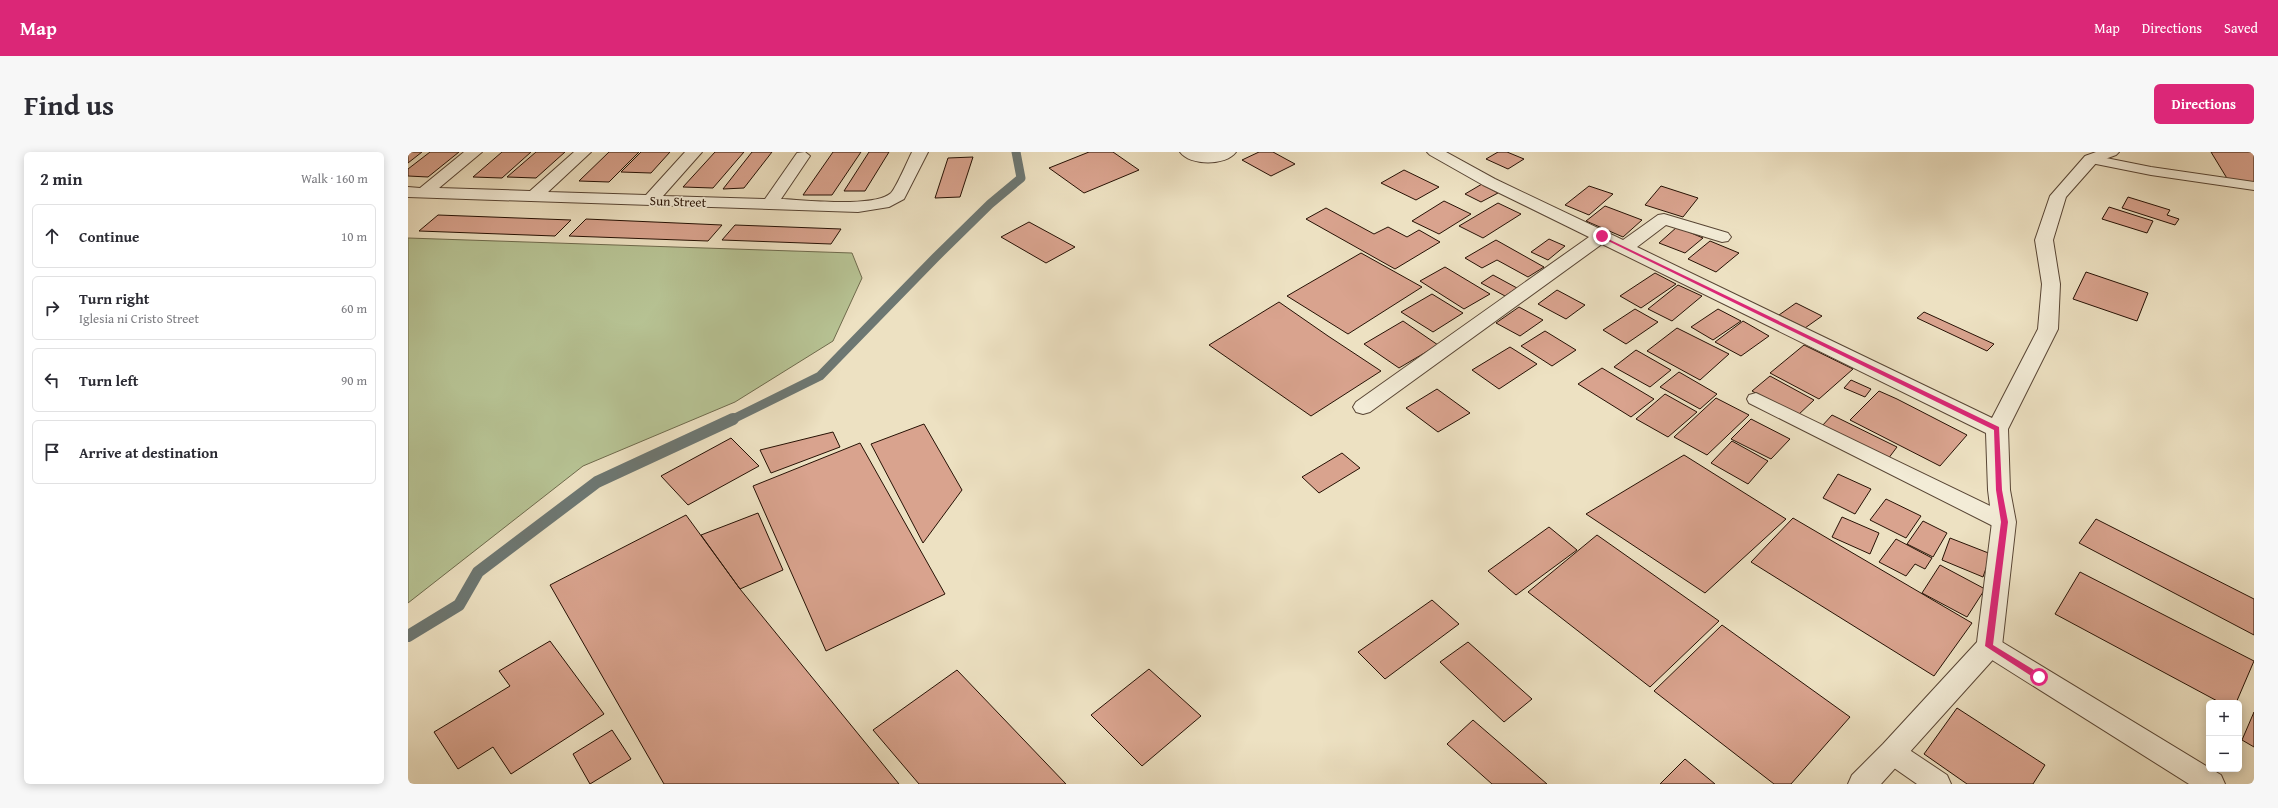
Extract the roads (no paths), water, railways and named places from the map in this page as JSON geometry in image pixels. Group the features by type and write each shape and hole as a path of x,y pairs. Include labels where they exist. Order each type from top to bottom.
{"street":[{"path":"416,193 474,152"},
{"path":"534,196 583,152"},
{"path":"650,200 694,152"},
{"name":"Sun Street","path":"416,193 858,207 883,203 898,196 920,152"},
{"path":"1188,152 1206,159 1217,158 1228,152"},
{"path":"1435,152 1489,182 1997,429"},
{"path":"1862,784 1893,753 1989,646 2004,522 1999,490 1997,429 2048,329 2051,284 2044,240 2058,196 2091,159 2111,152"},
{"path":"770,204 802,156"},
{"path":"1625,247 1664,219 1722,237"},
{"path":"1363,407 1602,236"}],"lane":[{"path":"2091,159 2151,171 2254,186"},
{"path":"1756,399 2004,522"},
{"path":"1989,646 2212,784"},
{"path":"1893,753 1938,784"}],"waterway":[{"path":"731,420 820,376 935,258 990,204 1021,178 1016,152"},
{"path":"408,636 459,605 478,572 597,482 733,419"}]}
